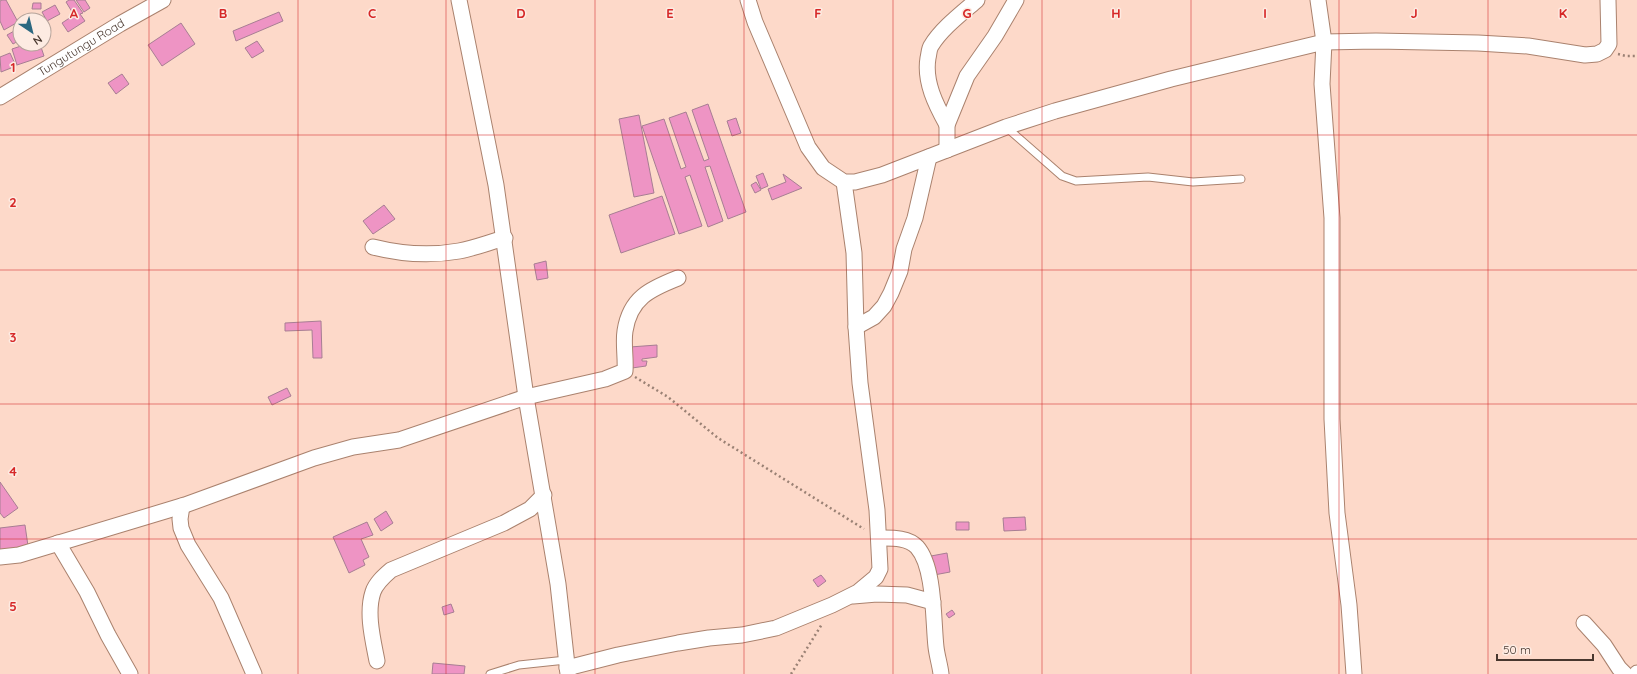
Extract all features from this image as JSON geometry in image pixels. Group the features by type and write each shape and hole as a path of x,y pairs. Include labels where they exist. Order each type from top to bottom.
{"street":[{"name":"Tungutungu Road","path":"0,98 120,24 163,0"},
{"path":"459,0 496,185 505,238 526,397 544,495 558,584 567,667 671,645 709,638 742,635 776,628 850,596 871,583 876,577 880,569 877,510 860,383 856,327 854,253 844,182"},
{"path":"748,0 755,22 808,147 823,168 844,182 855,182 882,175 1006,127 1055,111 1324,42 1376,41 1528,46 1585,55 1597,54 1605,50 1609,44 1608,0"},
{"path":"947,125 937,106 929,84 927,64 930,47 951,23 977,0"},
{"path":"947,150 947,125 967,76 995,36 1016,0"},
{"path":"1318,0 1324,42 1323,105 1332,218 1332,419 1337,513 1349,605 1354,674"},
{"path":"856,327 874,317 884,306 891,293 900,271 904,249 915,218 929,157"},
{"path":"373,247 393,252 436,254 460,251 505,238"},
{"path":"0,557 19,555 182,506 314,458 353,447 399,440 526,397 599,381 618,375 625,371 625,331 632,309 638,300 654,287 678,278"},
{"path":"377,661 370,606 373,590 383,577 391,570 504,524 530,509 544,495"},
{"path":"182,506 180,519 181,528 188,545 221,598 254,674"},
{"path":"879,538 908,541 917,547 927,567 933,602 936,646 941,674"},
{"path":"58,543 87,592 108,635 130,674"},
{"path":"850,596 877,594 907,595 933,602"},
{"path":"1584,623 1604,645 1619,668 1625,674"}],"lane":[{"path":"1006,127 1062,176 1076,181 1148,176 1193,182 1241,179"},
{"path":"490,674 519,666 567,667"}],"path":[{"path":"1605,50 1626,56 1637,56"},
{"path":"625,371 668,397 718,438 879,538"},
{"path":"791,674 832,605"}],"building":[{"path":"6,0 13,12 12,25 4,30 0,21 0,1"},
{"path":"69,0 74,0 83,13 80,14 85,21 68,32 62,23 74,15 66,2"},
{"path":"76,0 85,0 90,8 84,12"},
{"path":"33,3 41,3 41,9 32,9"},
{"path":"55,5 60,14 52,18 52,12 42,12"},
{"path":"279,12 283,21 236,41 233,31"},
{"path":"181,23 195,44 162,66 148,45"},
{"path":"12,32 12,42 7,35"},
{"path":"257,41 264,51 252,58 245,48"},
{"path":"13,52 43,52 44,56 17,65"},
{"path":"10,53 16,66 1,72 0,57"},
{"path":"122,74 129,84 116,94 108,83"},
{"path":"708,104 746,212 728,219 710,166 705,167 723,221 708,227 690,175 685,177 702,226 679,234 642,126 664,119 681,169 686,167 669,118 686,112 704,161 709,159 692,110"},
{"path":"639,115 654,193 634,197 619,119"},
{"path":"736,118 741,133 732,136 727,121"},
{"path":"763,173 768,186 761,189 756,176"},
{"path":"783,174 802,188 772,200 768,189 786,182"},
{"path":"756,182 761,190 755,193 751,185"},
{"path":"662,196 675,234 621,253 609,215"},
{"path":"384,205 395,219 373,234 363,221"},
{"path":"546,261 548,278 537,280 534,264"},
{"path":"321,321 322,358 313,358 312,330 285,331 285,323"},
{"path":"657,345 657,357 642,359 642,361 647,361 646,366 632,368 630,347"},
{"path":"287,388 291,396 272,405 268,397"},
{"path":"0,482 18,508 4,518 0,513"},
{"path":"386,511 393,523 381,531 374,519"},
{"path":"1025,517 1026,530 1004,531 1003,518"},
{"path":"367,522 373,535 361,539 369,557 363,560 365,565 349,573 333,537"},
{"path":"956,522 969,522 969,530 956,530"},
{"path":"25,525 28,546 0,550 0,528"},
{"path":"947,553 950,572 934,575 931,556"},
{"path":"821,575 826,581 818,587 813,580"},
{"path":"451,604 454,612 444,615 442,607"},
{"path":"952,610 955,614 949,618 946,614"},
{"path":"433,663 465,666 464,674 432,674"}]}
